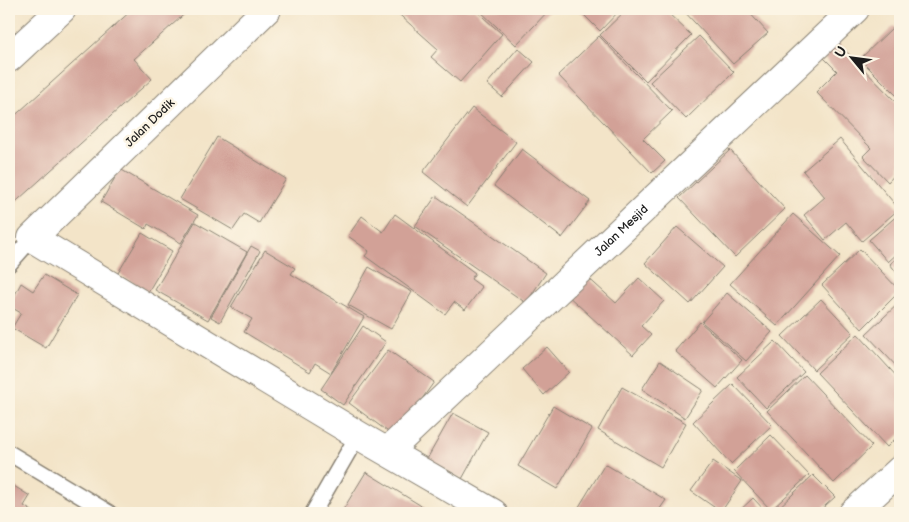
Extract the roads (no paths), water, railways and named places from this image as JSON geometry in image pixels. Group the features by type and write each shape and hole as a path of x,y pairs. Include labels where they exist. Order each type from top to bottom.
{"street":[{"path":"9,58 62,9"},
{"name":"Jalan Dodik","path":"32,238 268,9"},
{"name":"Jalan Mesjid","path":"388,452 855,9"},
{"path":"32,238 358,435 493,513"},
{"path":"853,513 900,470"}],"lane":[{"path":"9,264 32,238"},
{"path":"313,513 358,435"},
{"path":"9,453 101,511"}]}
